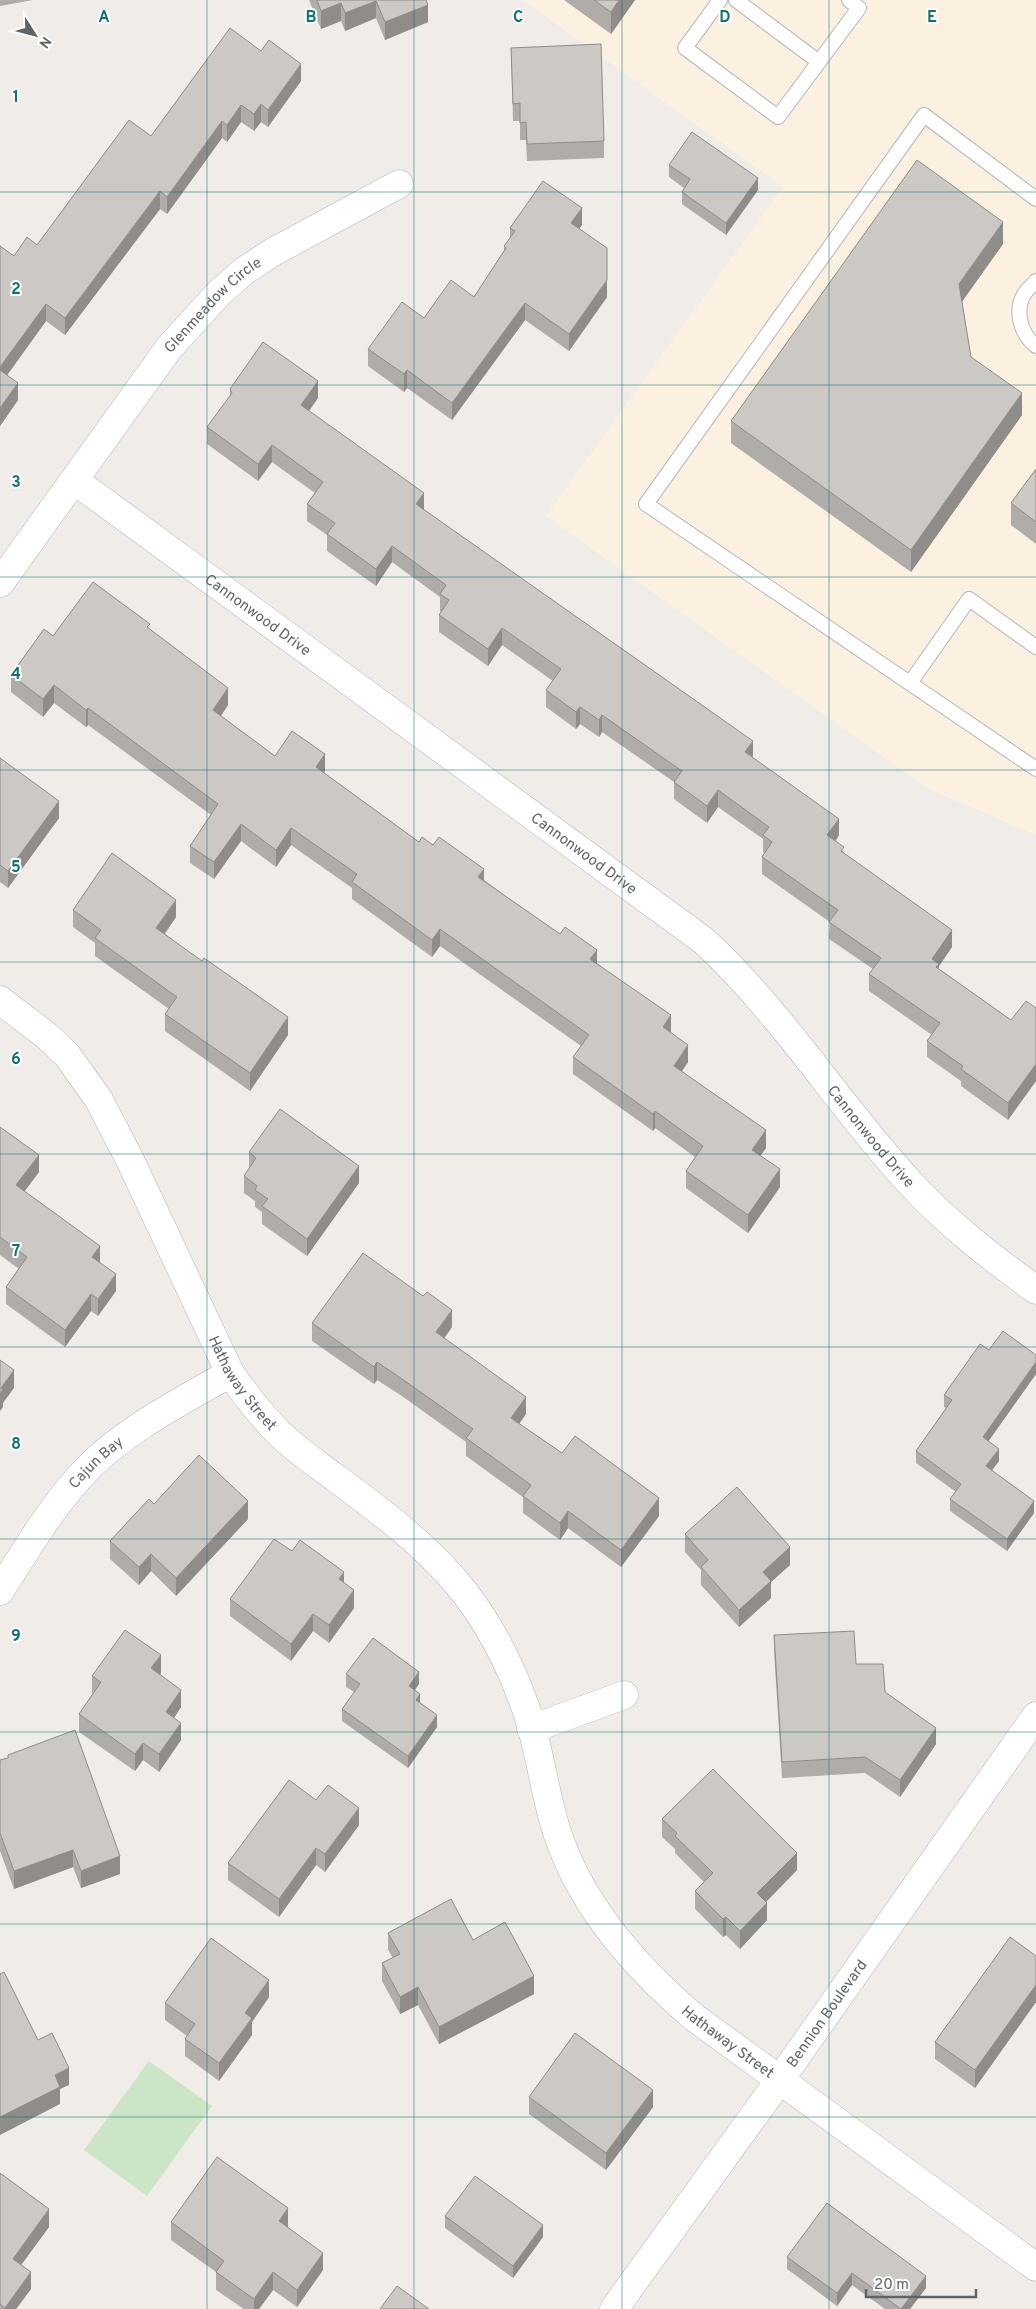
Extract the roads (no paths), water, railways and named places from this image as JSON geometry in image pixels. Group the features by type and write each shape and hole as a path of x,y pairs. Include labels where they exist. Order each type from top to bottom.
{"street":[{"name":"Glenmeadow Circle","path":"0,583 169,348 218,294 244,272 274,252 399,184"},
{"name":"Cannonwood Drive","path":"74,480 704,941 754,992 911,1184 974,1243 1036,1290"},
{"name":"Hathaway Street","path":"0,1000 47,1036 67,1055 98,1100 130,1160 230,1373 258,1412 277,1432 409,1535 465,1594 481,1617 510,1671 526,1710 557,1833 582,1886 618,1942 663,1991 695,2018 1036,2268"},
{"name":"Cajun Bay","path":"0,1591 48,1516 91,1465 116,1443 145,1423 230,1373"},
{"path":"531,1729 624,1695"},
{"name":"Bennion Boulevard","path":"614,2309 779,2081 1036,1716"}],"lane":[{"path":"720,0 685,48 778,117 859,8 849,0"},
{"path":"736,0 819,62"},
{"path":"1036,199 924,115 646,504 1036,769"},
{"path":"1036,281 1024,293 1018,311 1023,328 1036,346"},
{"path":"910,683 969,599 1036,646"}]}
